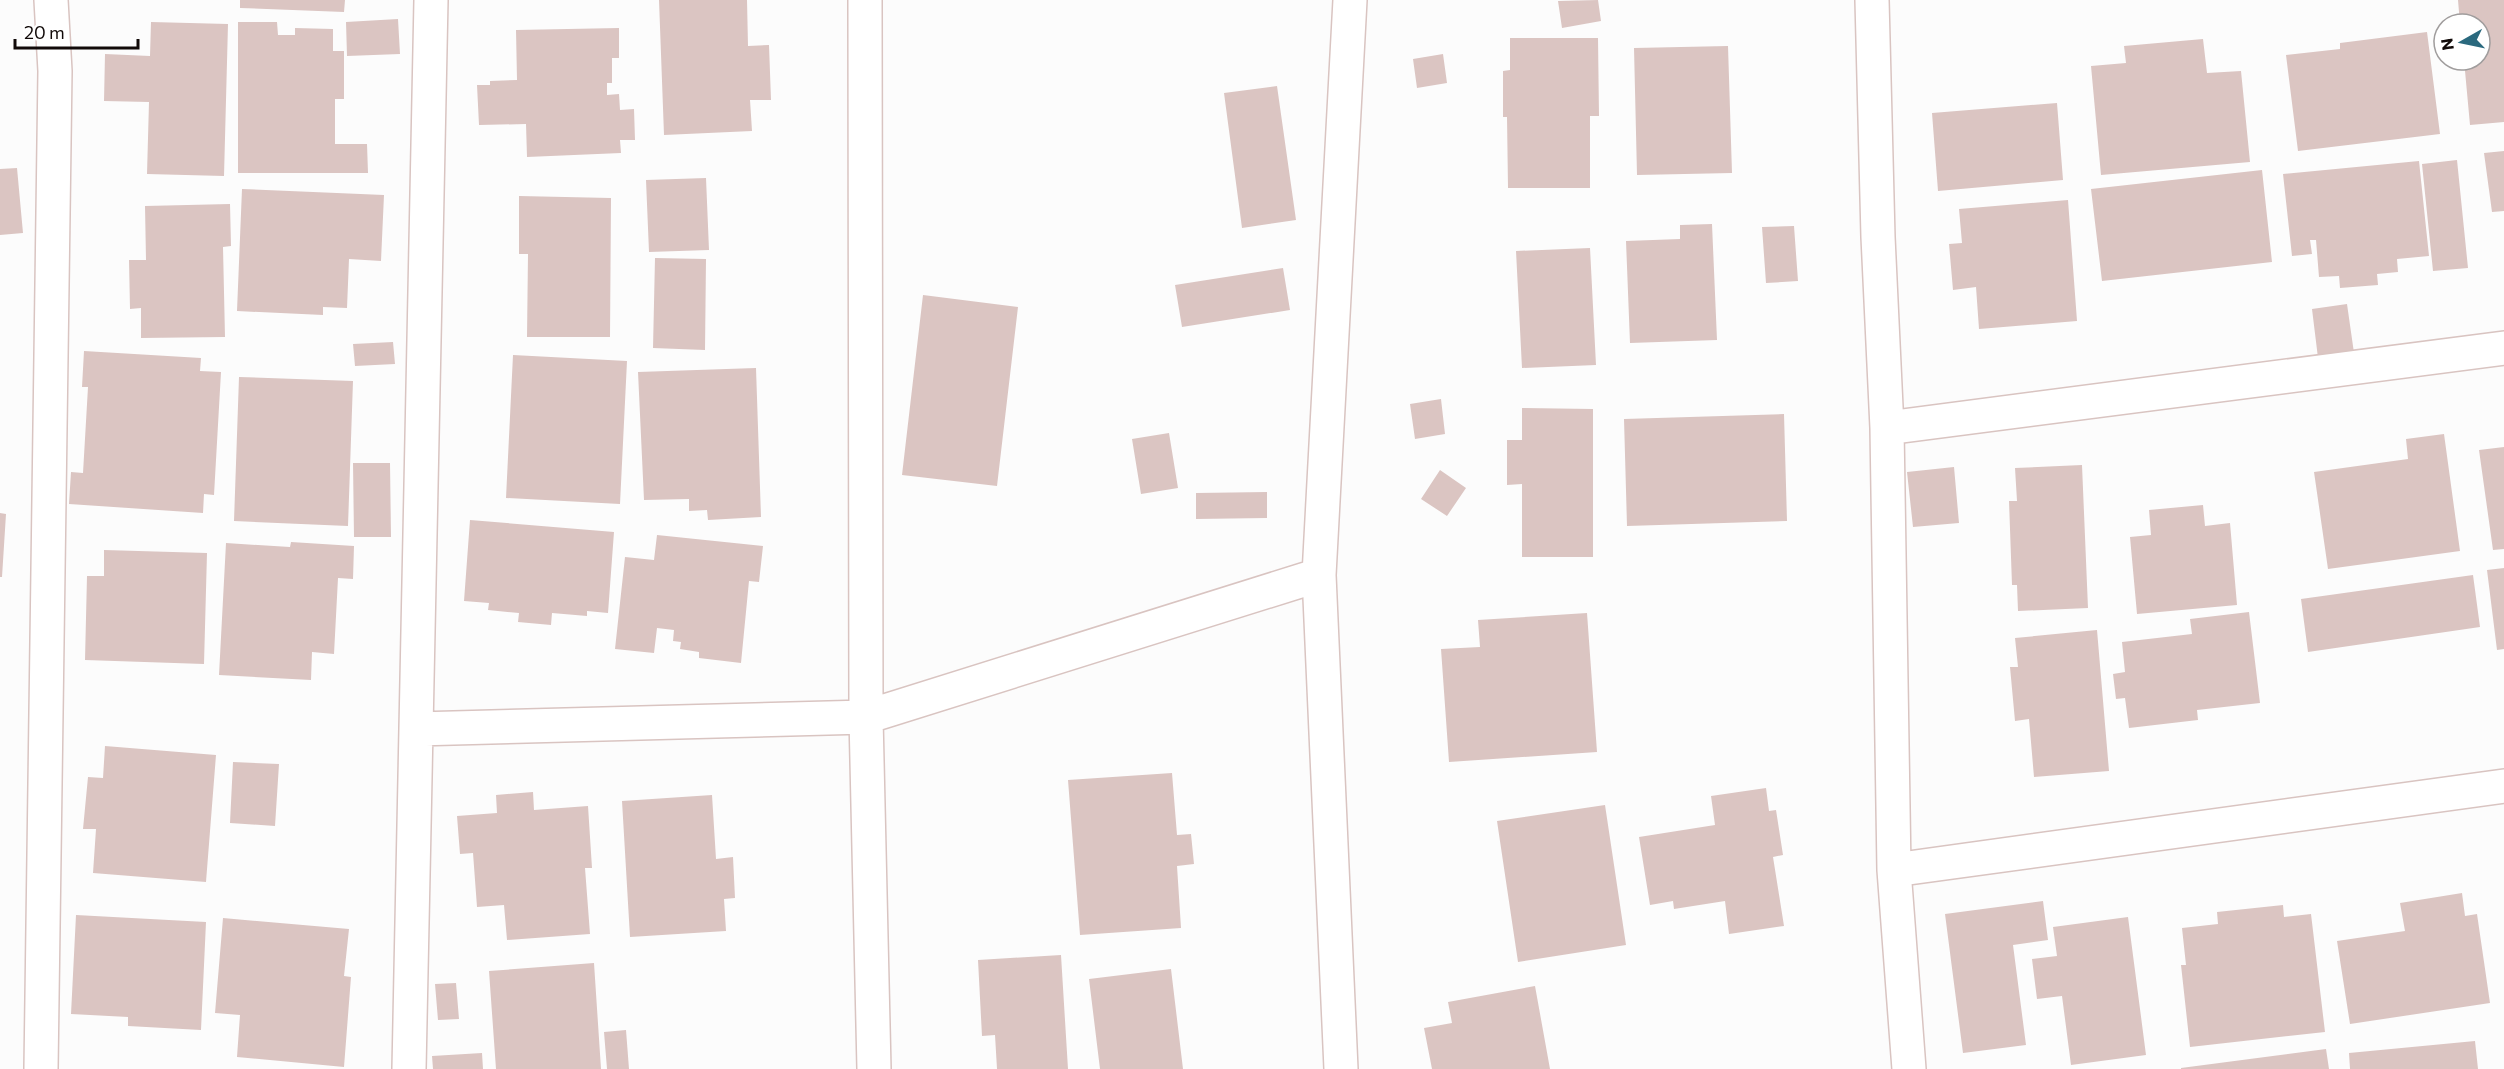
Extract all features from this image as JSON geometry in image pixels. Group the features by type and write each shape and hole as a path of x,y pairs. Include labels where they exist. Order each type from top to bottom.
{"street":[{"path":"41,1069 55,70 51,0"},
{"path":"409,1069 431,0"},
{"path":"865,0 866,717 874,1069"},
{"path":"1341,1069 1319,575 1350,0"},
{"path":"1872,0 1887,428 1894,870 1910,1069"},
{"path":"1887,428 2504,348"},
{"path":"416,729 866,717 1319,575"},
{"path":"1894,870 2504,786"}],"building":[{"path":"240,0 345,0 344,12 240,8"},
{"path":"659,0 747,0 748,46 769,45 771,100 750,100 752,131 664,135"},
{"path":"1598,0 1601,21 1562,28 1558,1"},
{"path":"2458,0 2504,0 2504,122 2470,125 2465,72 2492,72 2492,12 2459,12"},
{"path":"398,19 400,54 347,56 346,22"},
{"path":"151,22 228,24 224,176 147,174 149,102 104,101 105,54 150,56"},
{"path":"238,22 277,22 278,35 295,35 295,28 333,29 333,51 344,51 344,99 335,99 335,144 367,144 368,173 238,173"},
{"path":"619,28 619,58 612,58 612,83 607,83 607,95 619,94 620,110 634,109 635,140 620,140 621,153 527,157 526,124 479,125 477,85 490,85 490,81 517,80 516,30"},
{"path":"2427,32 2440,134 2298,151 2286,55 2340,49 2340,43"},
{"path":"1510,38 1598,38 1599,116 1590,116 1590,188 1508,188 1507,117 1503,117 1503,71 1510,70"},
{"path":"2203,39 2207,73 2241,71 2250,162 2101,175 2091,66 2126,63 2124,46"},
{"path":"1728,46 1732,173 1637,175 1634,48"},
{"path":"1443,54 1447,83 1417,88 1413,59"},
{"path":"1277,86 1296,220 1242,228 1224,93"},
{"path":"2057,103 2063,180 1938,191 1932,113"},
{"path":"2504,151 2504,211 2492,212 2484,153"},
{"path":"2457,160 2468,268 2433,271 2422,164"},
{"path":"2419,161 2429,256 2397,259 2398,272 2377,274 2378,285 2340,288 2339,276 2319,277 2316,240 2310,240 2312,254 2292,256 2283,174"},
{"path":"17,168 23,233 0,235 0,169"},
{"path":"2262,170 2272,262 2102,281 2091,189"},
{"path":"706,178 709,250 649,252 646,180"},
{"path":"242,189 384,195 381,261 349,259 347,308 323,307 323,315 237,311"},
{"path":"519,196 611,198 610,337 527,337 528,254 519,254"},
{"path":"2068,200 2077,321 1979,329 1976,287 1953,290 1949,244 1962,243 1959,209"},
{"path":"230,204 231,246 223,247 225,337 141,338 141,308 130,309 129,260 146,260 145,206"},
{"path":"1712,224 1717,340 1630,343 1626,241 1680,239 1680,225"},
{"path":"1794,226 1798,281 1766,283 1762,227"},
{"path":"1590,248 1596,365 1522,368 1516,251"},
{"path":"655,258 706,259 705,350 653,348"},
{"path":"1283,268 1290,310 1182,327 1175,285"},
{"path":"923,295 1018,307 997,486 902,475"},
{"path":"2347,304 2354,353 2318,358 2312,309"},
{"path":"393,342 395,364 355,366 353,344"},
{"path":"84,351 201,358 200,371 221,372 214,495 204,494 203,513 69,504 71,472 83,473 88,387 82,387"},
{"path":"513,355 627,361 620,504 506,498"},
{"path":"756,368 761,517 708,520 707,510 689,511 689,499 644,500 638,372"},
{"path":"239,377 353,381 348,526 234,521"},
{"path":"1441,399 1445,434 1415,439 1410,404"},
{"path":"1522,408 1593,409 1593,557 1522,557 1522,484 1507,485 1507,440 1522,440"},
{"path":"1784,414 1787,521 1627,526 1624,419"},
{"path":"1169,433 1178,488 1141,494 1132,439"},
{"path":"2444,434 2460,551 2328,569 2314,472 2408,459 2406,439"},
{"path":"2504,447 2504,549 2493,550 2479,450"},
{"path":"353,463 390,463 391,537 354,537"},
{"path":"2082,465 2088,608 2018,611 2017,585 2012,585 2009,501 2017,501 2015,468"},
{"path":"1954,467 1959,523 1913,527 1907,472"},
{"path":"1440,470 1466,488 1447,516 1421,499"},
{"path":"1267,492 1267,518 1196,519 1196,493"},
{"path":"2203,505 2205,526 2230,523 2237,605 2137,614 2130,537 2151,535 2149,510"},
{"path":"0,513 6,514 2,577 0,577"},
{"path":"470,520 614,532 608,613 587,611 587,616 552,613 551,625 518,622 519,613 488,610 489,603 464,601"},
{"path":"657,535 763,546 759,582 749,581 741,663 699,658 699,652 680,649 681,642 673,641 674,630 657,628 654,653 615,649 625,557 654,560"},
{"path":"291,542 354,546 353,579 338,578 334,654 312,652 311,680 219,675 226,543 290,547"},
{"path":"104,550 207,553 204,664 85,660 87,576 104,576"},
{"path":"2504,568 2504,649 2497,650 2487,570"},
{"path":"2473,575 2480,627 2308,652 2301,599"},
{"path":"2249,612 2260,703 2197,710 2198,720 2129,728 2125,698 2116,699 2113,674 2125,672 2122,642 2192,634 2190,619"},
{"path":"1587,613 1597,752 1449,762 1441,649 1480,647 1478,620"},
{"path":"2097,630 2109,771 2034,777 2029,719 2015,721 2010,667 2018,667 2015,638"},
{"path":"105,746 216,755 206,882 93,873 96,829 83,829 88,777 103,778"},
{"path":"233,762 279,764 275,826 230,823"},
{"path":"1172,773 1177,835 1191,834 1194,864 1177,866 1181,928 1080,935 1068,780"},
{"path":"1766,788 1769,811 1776,810 1783,855 1773,857 1784,926 1729,934 1725,901 1674,909 1673,901 1650,905 1639,837 1715,825 1711,796"},
{"path":"533,792 534,810 588,806 592,868 585,868 590,934 507,940 504,905 477,907 473,853 460,854 457,816 497,813 496,795"},
{"path":"712,795 716,859 733,857 735,898 724,899 726,931 630,937 622,801"},
{"path":"1605,805 1626,945 1518,962 1497,821"},
{"path":"2462,893 2465,916 2477,914 2490,1003 2350,1024 2337,941 2405,931 2400,903"},
{"path":"2043,901 2048,940 2013,945 2026,1045 1963,1053 1945,914"},
{"path":"2283,905 2284,917 2311,914 2325,1032 2190,1047 2181,965 2186,965 2182,928 2218,924 2217,912"},
{"path":"76,915 206,922 201,1030 128,1026 128,1017 71,1014"},
{"path":"2128,917 2146,1055 2071,1065 2062,996 2037,999 2032,959 2057,956 2053,927"},
{"path":"223,918 349,929 344,976 351,977 344,1067 237,1057 240,1015 215,1013"},
{"path":"1061,955 1068,1069 997,1069 995,1035 982,1036 978,960"},
{"path":"594,963 601,1069 496,1069 489,971"},
{"path":"1171,969 1183,1069 1100,1069 1089,979"},
{"path":"456,983 459,1019 438,1020 435,984"},
{"path":"1535,986 1550,1069 1432,1069 1424,1028 1452,1023 1448,1002"},
{"path":"626,1030 629,1069 607,1069 604,1032"},
{"path":"2475,1041 2478,1069 2350,1069 2349,1053"},
{"path":"2326,1049 2329,1069 2181,1069 2181,1068"},
{"path":"482,1053 483,1069 433,1069 432,1056"}]}
